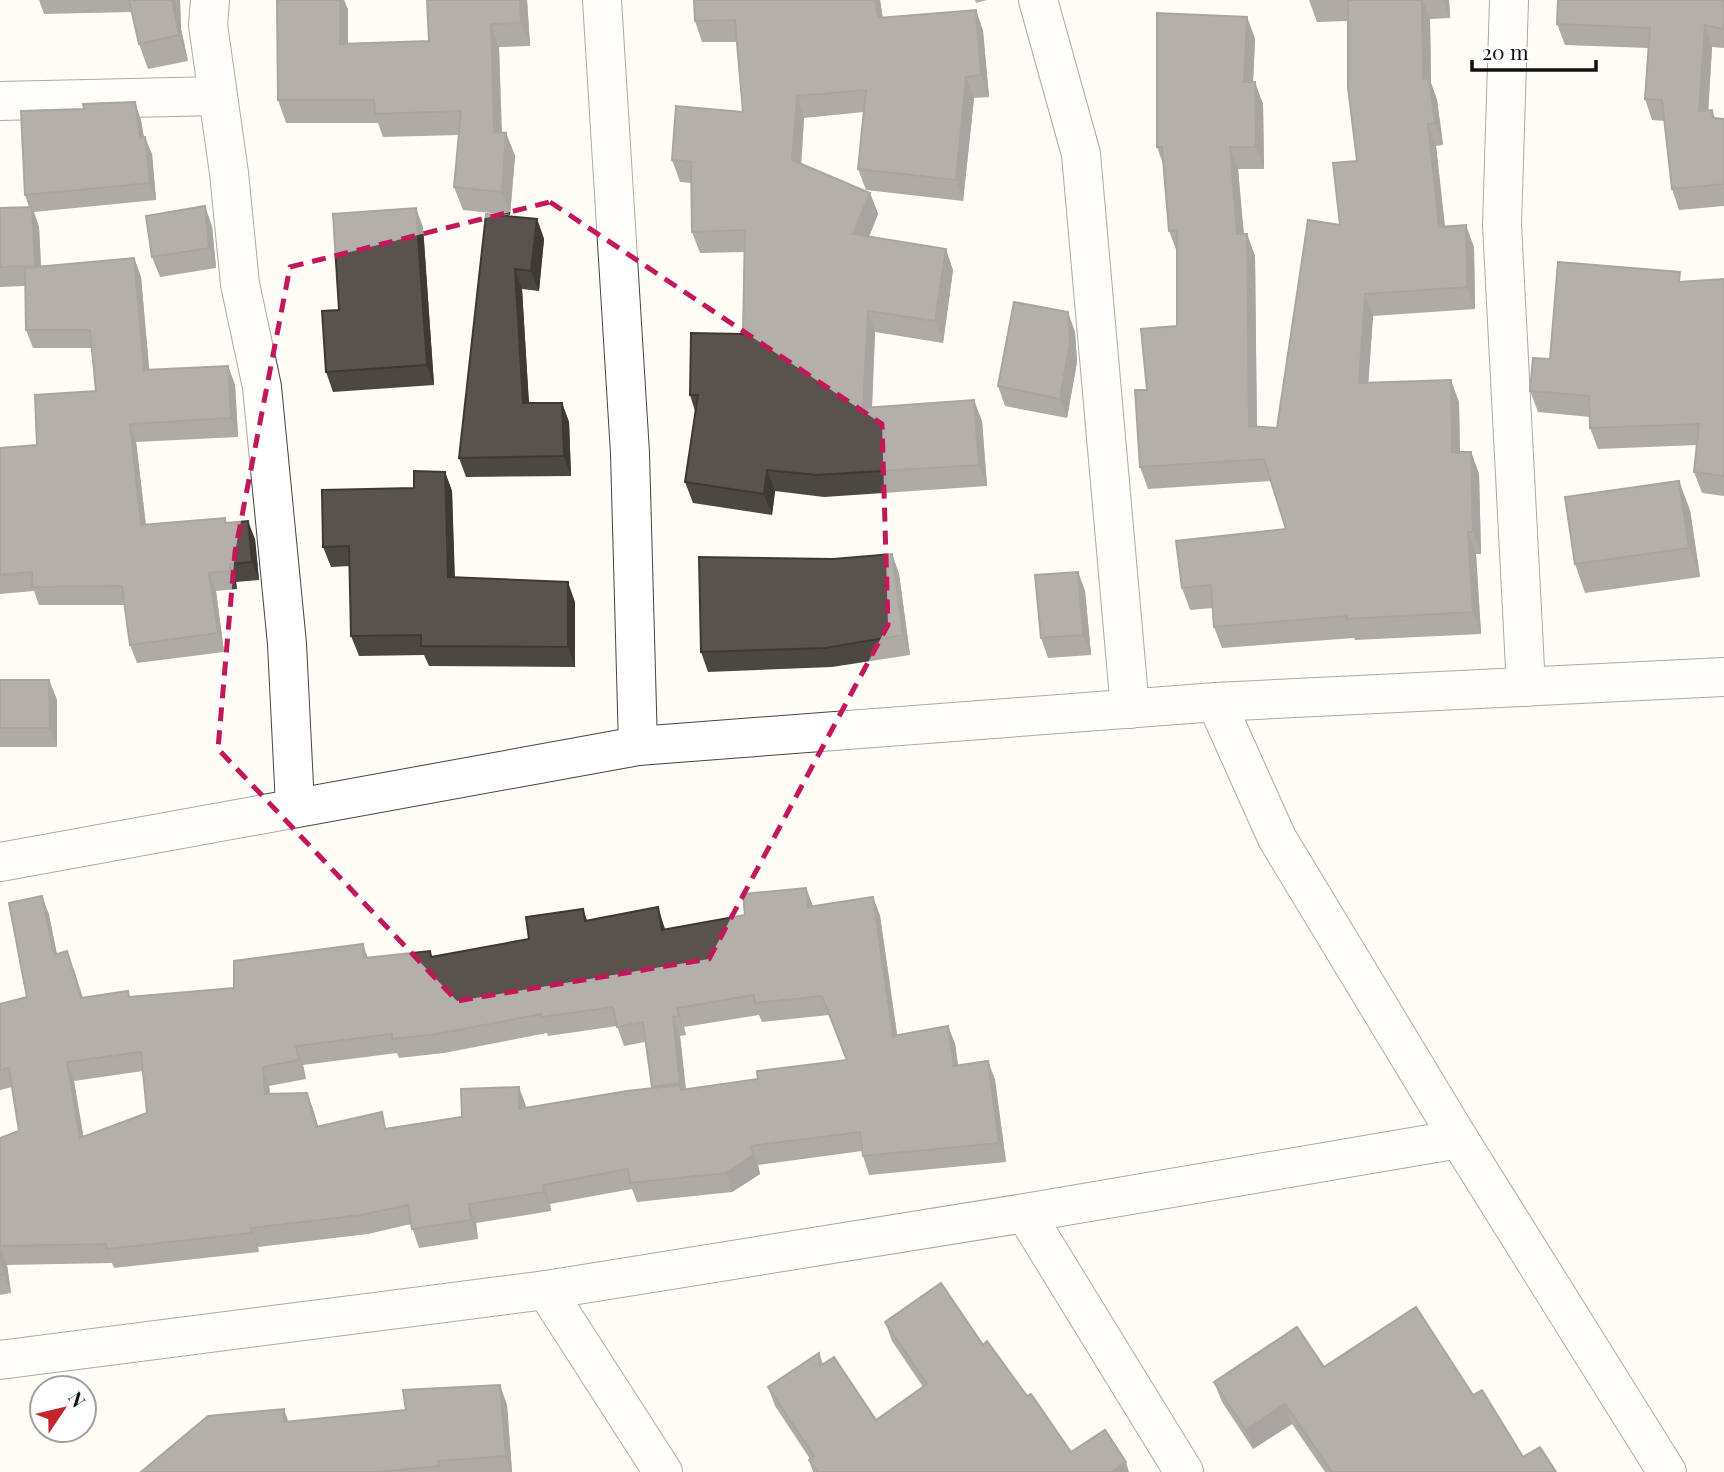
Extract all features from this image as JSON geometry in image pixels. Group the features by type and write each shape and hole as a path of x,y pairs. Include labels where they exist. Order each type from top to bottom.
{"street":[{"path":"210,0 208,25 240,284 262,387 288,644 295,806"},
{"path":"602,0 630,453 638,746"},
{"path":"1038,0 1081,154 1130,709"},
{"path":"1509,0 1502,225 1526,687"},
{"path":"0,101 217,96"},
{"path":"0,862 295,806 638,746 1216,702 1724,677"},
{"path":"1216,702 1277,838 1459,1139 1667,1472"},
{"path":"0,1360 546,1290 1025,1213 1459,1139"},
{"path":"1025,1213 1184,1472"},
{"path":"546,1290 663,1472"}],"highlighted area":[{"path":"550,202 882,424 888,625 709,959 457,1001 218,749 235,552 290,267"}],"building":[{"path":"129,0 172,0 179,35 139,44"},
{"path":"277,0 340,0 340,44 429,41 427,0 520,0 521,23 491,24 494,132 506,133 502,192 454,187 461,111 375,114 374,100 278,100"},
{"path":"694,0 875,0 878,18 976,10 981,75 966,77 956,180 858,169 866,90 797,96 792,160 870,193 853,234 946,249 935,321 868,311 863,408 974,400 979,465 817,475 767,470 764,494 685,482 698,395 690,395 691,333 743,334 745,230 692,232 691,162 672,160 676,106 743,112 735,20 695,21"},
{"path":"1348,0 1422,0 1423,79 1429,78 1435,123 1428,124 1439,227 1466,225 1467,287 1365,294 1359,383 1451,380 1452,452 1471,452 1473,532 1468,532 1473,612 1347,619 1347,616 1214,627 1211,585 1182,588 1176,541 1286,529 1264,459 1140,467 1135,390 1147,390 1141,329 1177,326 1177,230 1169,231 1162,147 1157,147 1157,13 1247,17 1244,82 1255,82 1256,147 1230,147 1237,234 1247,234 1249,426 1277,428 1308,220 1340,225 1333,163 1357,161 1348,87"},
{"path":"1558,0 1724,0 1724,29 1705,25 1699,111 1712,110 1713,118 1724,119 1724,184 1672,189 1662,100 1645,99 1650,28 1557,24"},
{"path":"135,102 140,138 145,137 150,183 25,195 21,111 84,109 83,104"},
{"path":"205,206 209,248 152,257 146,216"},
{"path":"32,207 35,266 0,267 0,208"},
{"path":"416,208 427,365 326,372 322,311 339,310 333,214"},
{"path":"486,214 537,219 531,271 515,269 523,403 562,403 564,456 459,458"},
{"path":"134,258 144,370 228,366 231,418 130,424 141,525 225,518 225,523 248,521 252,562 230,564 230,571 209,573 218,633 130,645 122,586 32,587 32,572 0,575 0,448 37,445 35,395 96,391 90,330 26,330 25,268"},
{"path":"1558,262 1680,272 1679,282 1724,279 1724,476 1694,472 1699,424 1590,428 1589,396 1530,391 1533,358 1550,359"},
{"path":"1014,302 1068,312 1070,342 1060,399 998,386"},
{"path":"414,471 445,472 448,577 568,582 568,647 421,646 421,635 351,636 349,546 323,547 322,490 414,488"},
{"path":"1679,481 1689,548 1575,564 1565,497"},
{"path":"892,554 903,635 825,648 701,652 699,557 833,559"},
{"path":"1078,572 1083,635 1041,638 1035,575"},
{"path":"0,680 49,680 50,728 0,728"},
{"path":"806,888 808,907 873,897 893,1036 948,1026 954,1066 988,1061 999,1143 863,1156 860,1132 751,1146 753,1155 726,1173 630,1183 628,1169 543,1185 544,1192 469,1204 471,1220 412,1229 408,1205 361,1215 251,1228 252,1233 107,1249 106,1244 0,1246 0,1138 19,1131 9,1068 0,1070 0,1004 27,997 9,903 42,896 54,955 67,951 81,998 128,991 129,997 234,988 234,961 363,944 364,958 430,951 431,957 529,939 526,917 583,909 585,921 658,907 662,930 745,915 743,894","holes":["754,995 755,1003 822,996 847,1060 757,1071 758,1079 681,1090 680,1085 627,1091 519,1109 519,1087 461,1089 462,1117 385,1129 382,1112 316,1127 307,1093 265,1094 263,1067 299,1060 296,1046 392,1034 392,1039 437,1034 541,1014 541,1017 613,1007 617,1027 643,1022 652,1087 680,1083 673,1017 679,1016 677,1008","141,1052 147,1113 80,1138 67,1062"]},
{"path":"0,1248 4,1274 0,1275"},
{"path":"941,1283 983,1345 987,1341 1027,1396 1031,1394 1071,1452 1105,1430 1126,1462 1111,1472 818,1472 809,1460 814,1456 768,1387 819,1353 820,1366 834,1357 876,1420 927,1384 885,1322"},
{"path":"1416,1307 1473,1395 1482,1390 1523,1457 1540,1447 1556,1472 1332,1472 1285,1404 1246,1430 1214,1382 1297,1327 1324,1367"},
{"path":"500,1385 506,1456 438,1461 439,1466 377,1472 141,1472 208,1416 284,1409 284,1422 406,1410 403,1390"}]}
